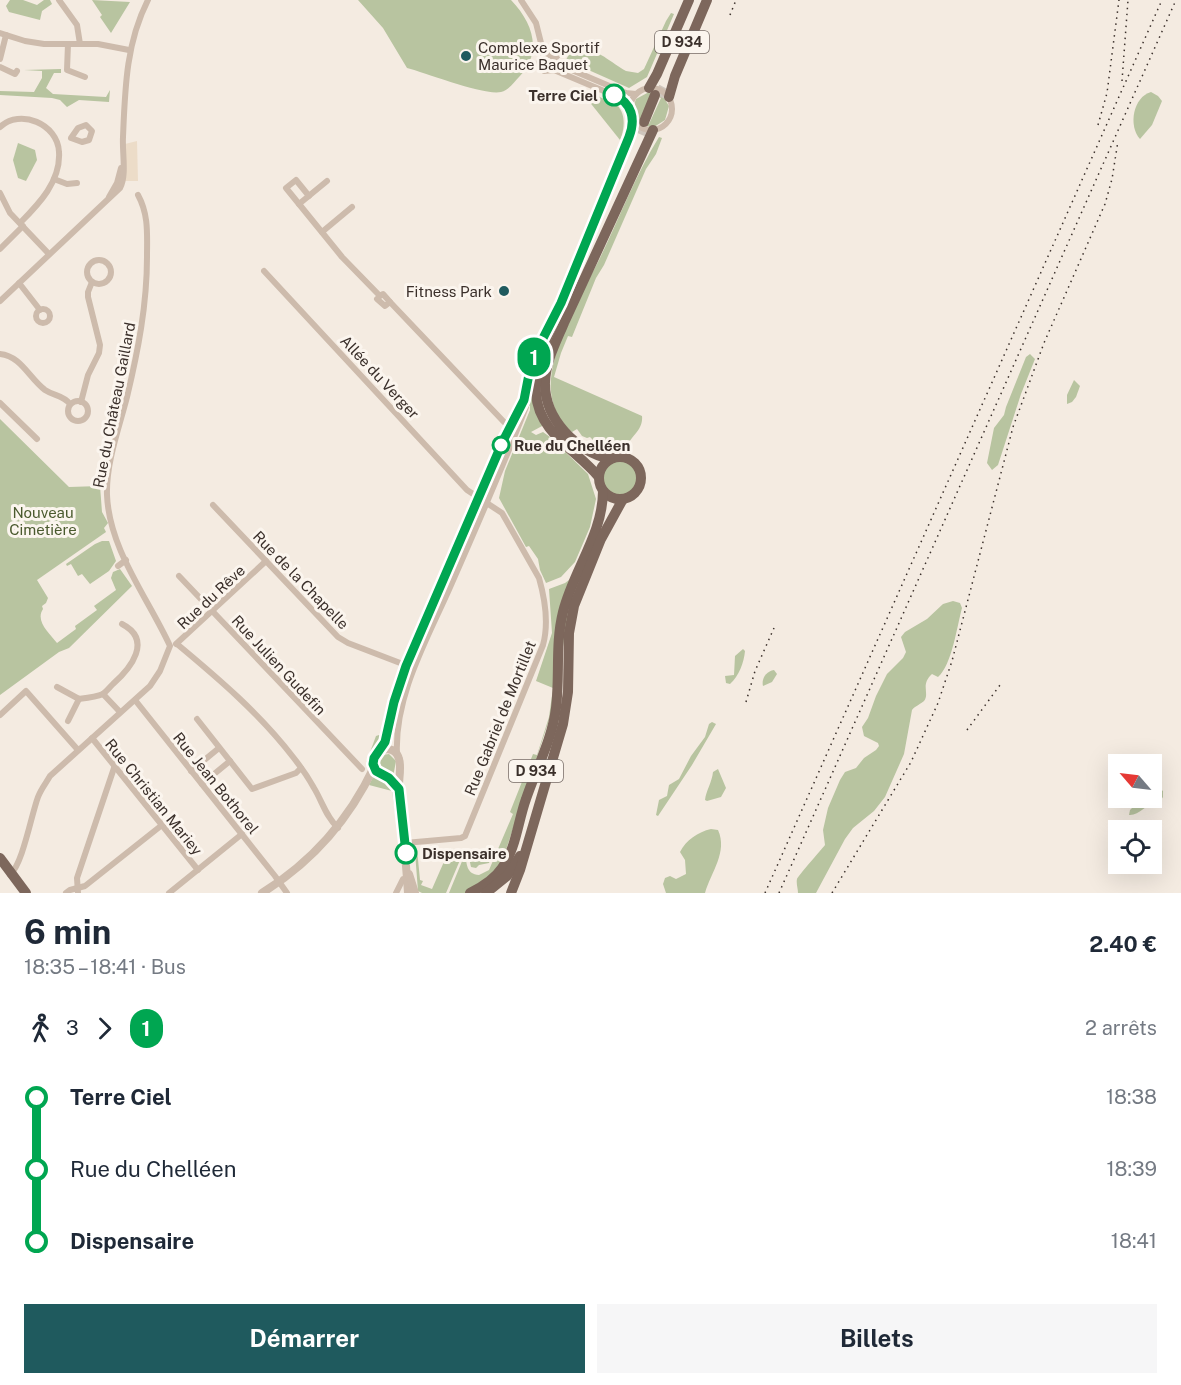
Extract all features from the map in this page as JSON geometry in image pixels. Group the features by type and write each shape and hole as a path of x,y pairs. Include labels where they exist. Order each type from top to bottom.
{"main road":[{"path":"658,94 657,74 689,0"},
{"name":"D 934","path":"662,84 698,0"},
{"path":"559,320 644,124 658,94 675,76 707,0"},
{"path":"610,459 593,454 570,438 555,419 546,399 545,383 559,320 629,137 644,124"},
{"path":"537,375 547,345 640,135 559,320 538,360 537,375 536,396 547,424 559,439 598,476 603,491 611,498 622,499 632,496 639,488 641,481 639,470 633,461 619,457 610,459 603,465 598,476"},
{"name":"D 934","path":"470,893 492,879 508,859 526,800 550,735 556,710 563,612 601,513 603,491"},
{"name":"D 934","path":"511,893 560,738 567,702 569,633 574,606 601,539 622,499"},
{"name":"D 934","path":"486,893 507,876 520,855 538,793 560,738"},
{"path":"0,858 26,893"},
{"path":"0,869 17,893"}],"street":[{"path":"59,0 77,26 80,44"},
{"path":"0,301 107,199 117,183 122,164 129,50 136,26 148,0"},
{"path":"521,0 536,23 544,55"},
{"path":"0,59 3,34 25,41 68,45 98,44 129,50"},
{"path":"68,45 67,70 85,77"},
{"path":"554,70 556,60 565,49"},
{"path":"549,54 556,60 626,93 658,94 672,110 670,120 663,127 644,124 623,99 554,70 546,71 540,67 540,59 544,55 549,54"},
{"path":"0,67 15,74 17,71"},
{"path":"630,106 636,94"},
{"path":"0,127 12,119 28,120 45,126 52,132 59,151 54,179 44,198 0,249"},
{"path":"57,142 70,138"},
{"path":"54,179 67,184 77,183"},
{"path":"309,196 296,180 286,188 342,257 380,296 384,294 513,427"},
{"path":"299,204 327,182"},
{"path":"0,193 5,205 50,254"},
{"name":"Rue du Château Gaillard","path":"138,195 146,209 147,279 143,321 108,482 108,507 126,560 170,646"},
{"path":"322,232 352,207"},
{"path":"100,260 107,263 111,270 107,281 99,284 92,282 87,273 89,264 100,260"},
{"name":"Allée du Verger","path":"264,271 467,490 479,498"},
{"path":"81,402 88,375 100,348 100,340 88,297 92,282"},
{"path":"19,283 40,310"},
{"path":"408,893 399,789 400,761 397,754 400,716 414,670 488,502 526,394 530,369 538,348 559,320"},
{"path":"0,354 15,359 43,388 60,395 70,404"},
{"path":"81,402 88,409 87,416 82,421 75,421 69,417 70,404 81,402"},
{"path":"0,403 37,439"},
{"path":"262,893 313,855 338,828 366,784 387,736 394,702 406,666 450,572 452,561 479,498 513,427 526,407"},
{"path":"467,548 467,539 481,507 479,498"},
{"name":"Rue Gabriel de Mortillet","path":"405,843 465,836 546,634 546,616 539,578 502,513 479,498"},
{"name":"Rue de la Chapelle","path":"213,505 343,641 414,670"},
{"path":"107,536 116,535"},
{"path":"118,566 126,560"},
{"name":"Rue du Rêve","path":"170,646 177,644 267,561"},
{"name":"Rue Julien Gudefin","path":"179,576 362,769"},
{"path":"57,687 80,699 103,694 122,677 135,659 138,644 132,629 122,624"},
{"path":"177,644 237,696 274,735 302,768 329,817 338,828"},
{"path":"0,864 8,875 12,874 45,783 56,770 135,700 157,677 170,646"},
{"path":"0,715 26,691 78,750"},
{"path":"103,694 120,712"},
{"path":"68,721 80,699"},
{"name":"Rue Jean Bothorel","path":"135,700 287,893"},
{"path":"197,719 252,789 302,768"},
{"name":"Rue Christian Mariey","path":"92,738 198,870"},
{"path":"191,771 219,748"},
{"path":"380,751 390,750 397,754"},
{"path":"202,784 230,761"},
{"path":"373,764 376,771 389,778 399,789"},
{"path":"366,784 362,769 373,764"},
{"path":"77,891 77,878 115,765"},
{"path":"66,893 77,891 85,886 162,825"},
{"path":"169,893 242,834"},
{"path":"396,893 406,878"},
{"path":"406,878 415,893"}],"green space":[{"path":"10,0 23,0 37,5 44,0 50,0 52,4 42,11 40,20 9,12 6,6"},
{"path":"92,0 130,2 111,33 100,17 102,15"},
{"name":"Complexe Sportif Maurice Baquet","path":"358,0 511,0 530,28 533,48 531,58 519,77 509,88 501,92 482,91 407,68 383,28"},
{"path":"671,13 674,14 647,77 629,88 566,60 568,52 584,49 599,54 626,71 638,73 644,69"},
{"path":"61,69 61,73 54,73 46,88 53,94 106,97 110,90 109,102 79,100 67,107 60,100 52,98 0,95 0,91 34,92 42,78 42,71 24,70"},
{"path":"580,90 616,104 622,112 624,121 620,140"},
{"path":"649,92 662,95 669,106 665,120 654,127 644,125 635,114 636,99","holes":["653,94 661,98 649,124 641,121"]},
{"path":"1151,92 1162,101 1152,125 1140,139 1134,127 1134,113 1140,100"},
{"path":"659,137 662,138 656,154 646,169 604,265 596,278 572,337 568,336 554,377 642,416 640,428 624,447 611,453 595,446 590,437 582,436 577,429 572,432 558,415 551,394 553,365 570,318"},
{"path":"18,143 35,150 37,160 26,181 18,178 13,160"},
{"path":"1030,354 1035,359 998,465 992,470 987,463 994,428 1004,415 1026,357"},
{"path":"532,369 544,425 531,432 536,435 543,432 550,437 588,474 596,499 590,527 575,562 561,577 546,583 538,559 529,546 526,547 499,498 505,471 530,410 530,406 525,402"},
{"path":"1074,380 1080,386 1076,397 1067,404 1067,395"},
{"name":"Nouveau Cimetière","path":"0,419 69,487 100,486 102,512 108,523 104,528 106,532 37,580 48,598 42,606 41,613 42,622 47,631 57,643 76,629 75,626 97,610 94,606 116,590 111,578 113,572 120,569 132,586 69,648 59,652 0,695"},
{"path":"620,461 632,466 637,478 632,490 620,495 608,490 603,478 608,466"},
{"path":"102,541 109,541 116,561 109,571 90,584 82,574 78,576 71,564 67,566 66,564"},
{"path":"573,577 555,702 500,868 465,893 449,893 465,854 468,868 472,873 479,875 489,870 513,814 510,812 533,754 537,755 549,717 553,688 536,681 552,633 549,589"},
{"path":"953,601 960,603 962,608 947,664 938,677 932,674 928,678 926,698 912,710 904,754 885,797 845,839 816,893 798,893 797,879 825,845 823,830 828,808 840,780 845,772 856,768 879,746 878,743 864,736 862,727 887,674 906,652 901,637 905,632 927,619 943,604"},
{"path":"743,649 745,651 738,673 730,684 726,683 725,676 734,675 735,656"},
{"path":"774,670 777,674 772,682 763,686 765,675"},
{"path":"712,722 716,724 692,765 658,816 656,815 659,800 667,796 669,785 679,779"},
{"path":"379,735 383,740 366,763 376,736"},
{"path":"389,754 396,761 393,777 381,771 377,766 378,758"},
{"path":"718,769 726,788 721,797 707,801 705,800 713,772"},
{"path":"375,773 392,784 397,798 399,821 397,826 392,791 369,785"},
{"path":"1145,808 1133,815 1129,815 1130,810"},
{"path":"711,829 718,830 721,846 718,862 705,893 666,893 663,884 665,878 670,876 676,879 686,874 685,860 680,852 693,837"},
{"path":"450,848 463,853 446,893 418,891 415,852 417,849 420,880 423,881 421,885 432,889"},
{"path":"467,849 491,858 489,863 476,868 471,867"}],"shaded area":[{"path":"137,141 138,181 125,181 125,144"}],"tunnel":[{"path":"659,96 665,85"},
{"path":"642,135 647,123"}],"railway":[{"path":"730,15 736,0"},
{"path":"1098,125 1107,93 1119,0"},
{"path":"1122,81 1128,0"},
{"path":"765,893 1162,0"},
{"path":"779,893 1176,0"},
{"path":"832,893 911,762 938,703 952,661 1013,427 1044,343 1105,204 1112,179 1118,141"},
{"path":"746,702 755,671 774,628"},
{"path":"967,730 1000,685"}],"bus line":[{"name":"1","path":"406,853 399,789 389,778 374,769 374,758 385,742 398,687 406,666 509,427 524,400 532,362 561,303 633,126 630,106 625,100 614,95"}],"place":[{"name":"Complexe Sportif Maurice Baquet","path":"466,56"},
{"name":"Terre Ciel","path":"614,95"},
{"name":"Fitness Park","path":"504,291"},
{"name":"Rue du Chelléen","path":"501,445"},
{"name":"Dispensaire","path":"406,853"}]}
